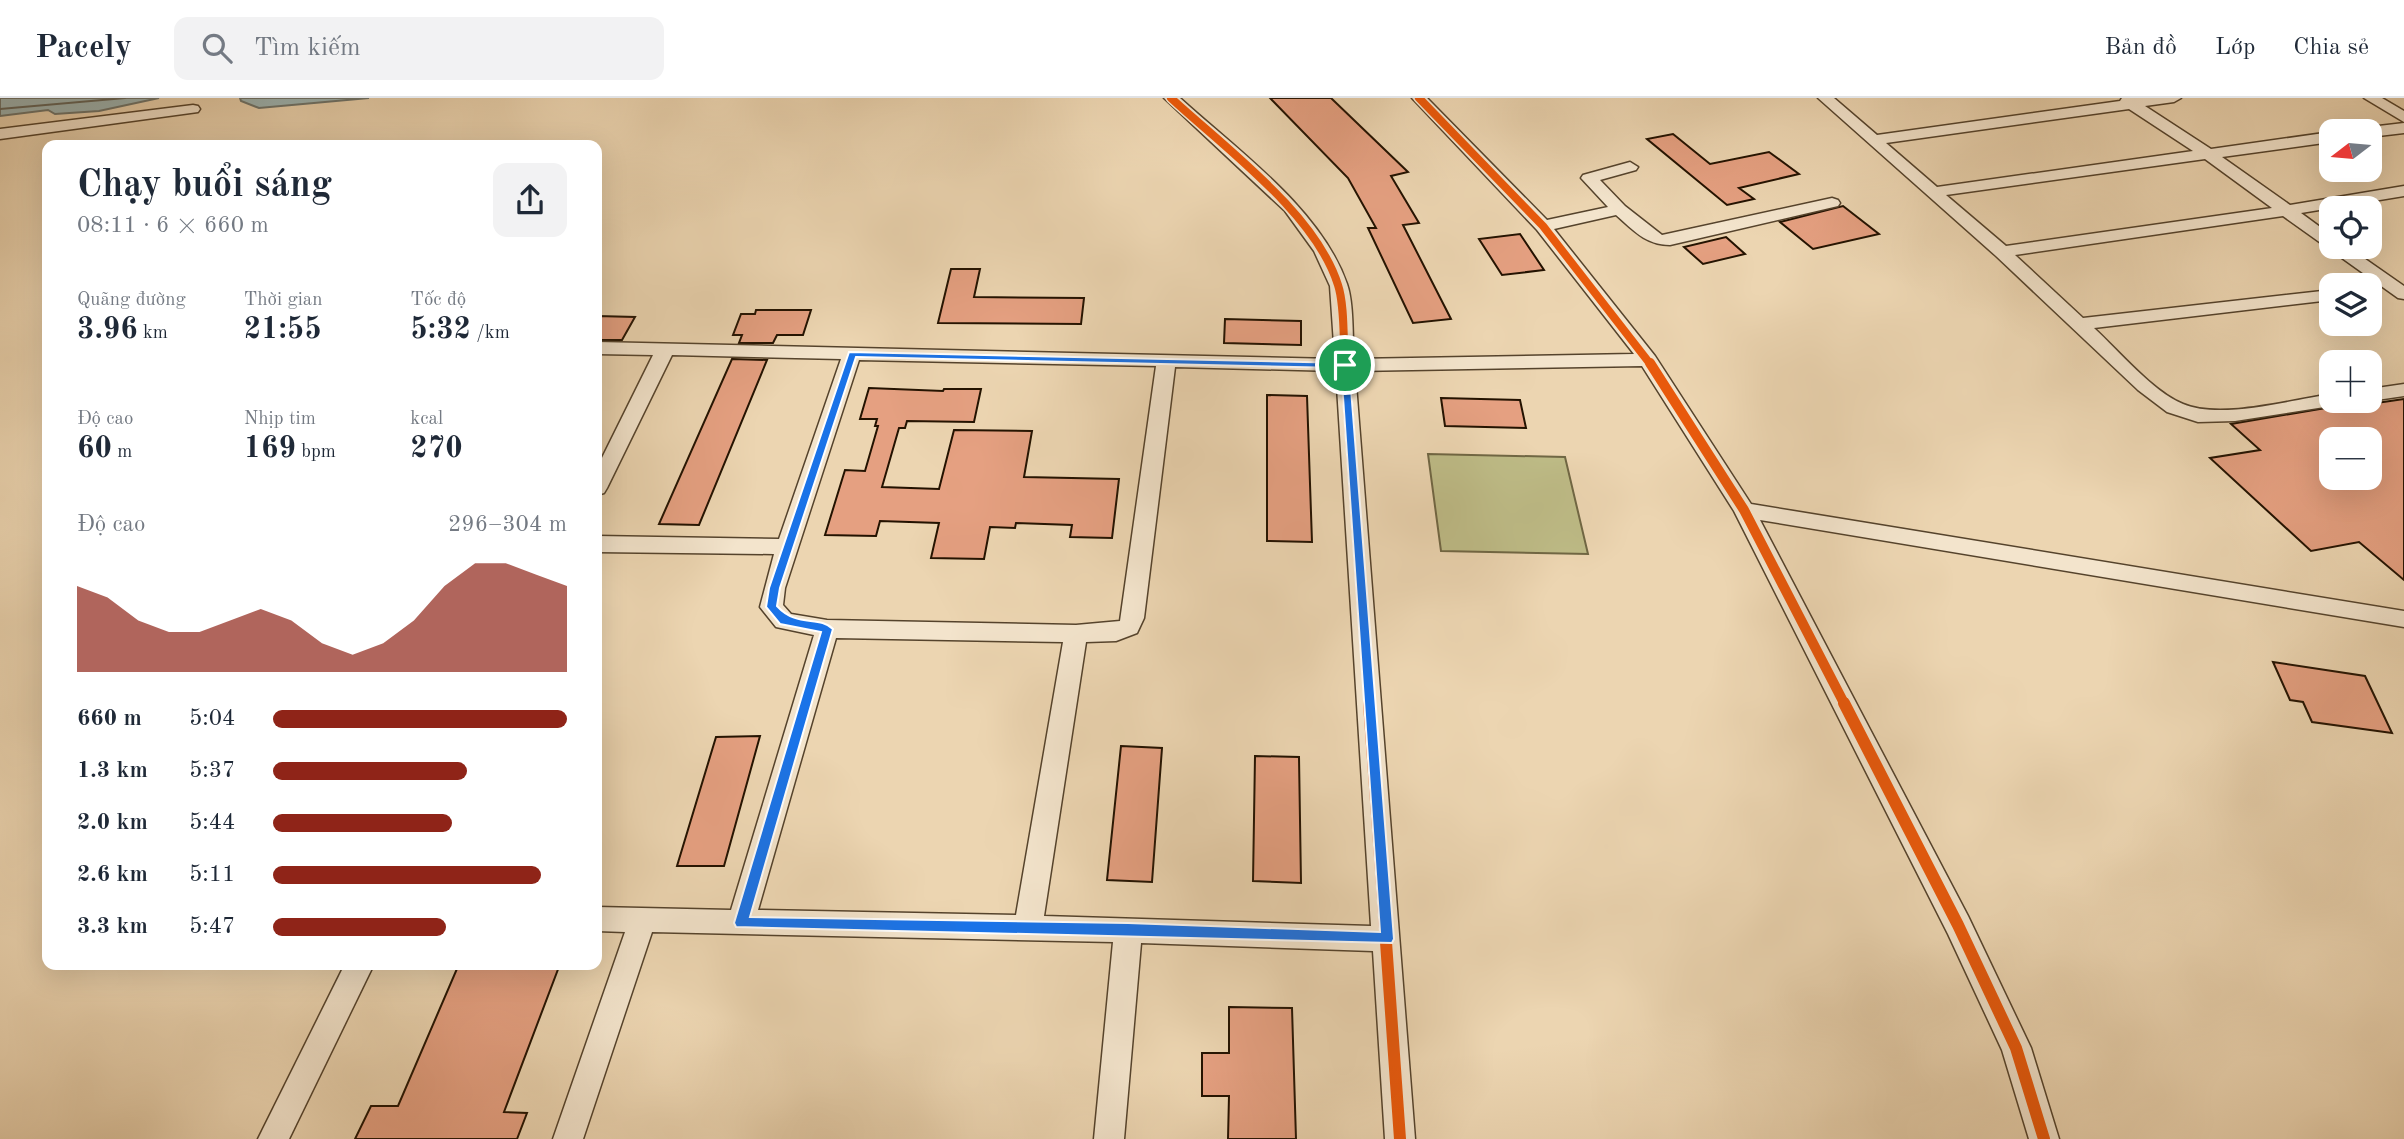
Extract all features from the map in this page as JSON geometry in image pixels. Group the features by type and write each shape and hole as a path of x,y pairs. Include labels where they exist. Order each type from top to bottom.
{"street":[{"path":"1171,98 1291,208 1322,250 1339,286 1400,1139"},
{"path":"1419,98 1543,226 1648,360 1744,510 1964,937 2017,1048 2044,1139"},
{"path":"1825,98 2002,252 2145,386 2174,408 2198,416 2235,415 2319,402"},
{"path":"1874,140 2126,101 2174,98"},
{"path":"2371,98 2404,117"},
{"path":"2126,101 2208,154 2319,234"},
{"path":"0,134 193,109"},
{"path":"2382,131 2404,128"},
{"path":"1934,192 2319,139"},
{"path":"1630,167 1589,177 1619,209 1659,240 1832,203"},
{"path":"2002,252 2404,191"},
{"path":"1543,226 1619,209"},
{"path":"2355,259 2401,289"},
{"path":"2382,290 2401,289"},
{"path":"2079,324 2319,296"},
{"path":"602,348 1345,365 1648,360"},
{"path":"602,478 665,350"},
{"path":"852,354 774,588 771,607 784,621 827,629 1076,634 1116,632 1129,627 1133,618 1166,361"},
{"path":"2382,393 2404,390"},
{"path":"1744,510 2404,619"},
{"path":"602,544 788,547"},
{"path":"741,923 827,629"},
{"path":"1028,928 1076,634"},
{"path":"602,919 1128,930 1387,939"},
{"path":"568,1139 632,956 641,922"},
{"path":"1109,1139 1128,930"},
{"path":"273,1139 357,970"}],"shaded area":[{"path":"1428,454 1565,457 1588,554 1441,551"}],"water":[{"path":"0,98 159,98 99,111 55,114 48,110 0,116"},
{"path":"240,98 369,98 259,108 241,101"}],"building":[{"path":"1270,98 1331,98 1408,172 1391,176 1419,223 1403,225 1451,319 1413,323 1368,228 1376,228 1348,178"},
{"path":"1673,134 1710,164 1769,152 1799,174 1739,188 1754,199 1727,205 1647,139"},
{"path":"1843,206 1879,234 1813,249 1780,222"},
{"path":"1520,234 1544,270 1502,275 1479,239"},
{"path":"1726,237 1745,254 1703,264 1684,247"},
{"path":"951,269 980,269 974,297 1084,298 1081,324 938,323"},
{"path":"756,310 811,310 803,335 777,335 773,343 739,343 742,335 733,335 741,314 755,314"},
{"path":"602,316 635,317 622,340 602,340"},
{"path":"1225,319 1301,321 1301,345 1224,343"},
{"path":"732,359 767,360 699,525 659,524"},
{"path":"869,388 943,391 981,389 974,422 907,421 905,428 899,428 882,487 939,489 954,430 1032,431 1024,477 1119,479 1112,538 1070,537 1072,525 1016,523 1015,528 990,527 984,559 931,558 939,523 880,521 876,536 825,535 845,470 865,471 878,426 875,426 877,419 860,419"},
{"path":"1267,395 1307,396 1312,542 1267,541"},
{"path":"1441,398 1520,400 1526,428 1445,426"},
{"path":"2404,399 2404,580 2359,542 2311,551 2210,458 2260,450 2231,424 2319,409 2319,413 2382,413 2382,402"},
{"path":"2273,662 2365,676 2392,733 2312,722 2303,702 2290,700"},
{"path":"760,736 724,866 677,866 716,737"},
{"path":"1121,746 1162,748 1152,882 1107,880"},
{"path":"1255,756 1299,757 1301,883 1253,881"},
{"path":"456,970 558,970 504,1112 527,1113 517,1139 355,1139 371,1106 398,1106"},
{"path":"1229,1007 1292,1008 1296,1139 1228,1139 1229,1096 1202,1096 1202,1053 1229,1053"}],"cycle path":[{"path":"1171,98 1291,208 1322,250 1339,286 1400,1139"},
{"path":"1419,98 1543,226 1578,268 1648,360 1744,510 1958,925 2016,1048 2044,1139"}],"route":[{"path":"852,354 1345,365 1387,939 1128,930 741,923 827,629 784,621 771,607 774,588 852,354"}]}
